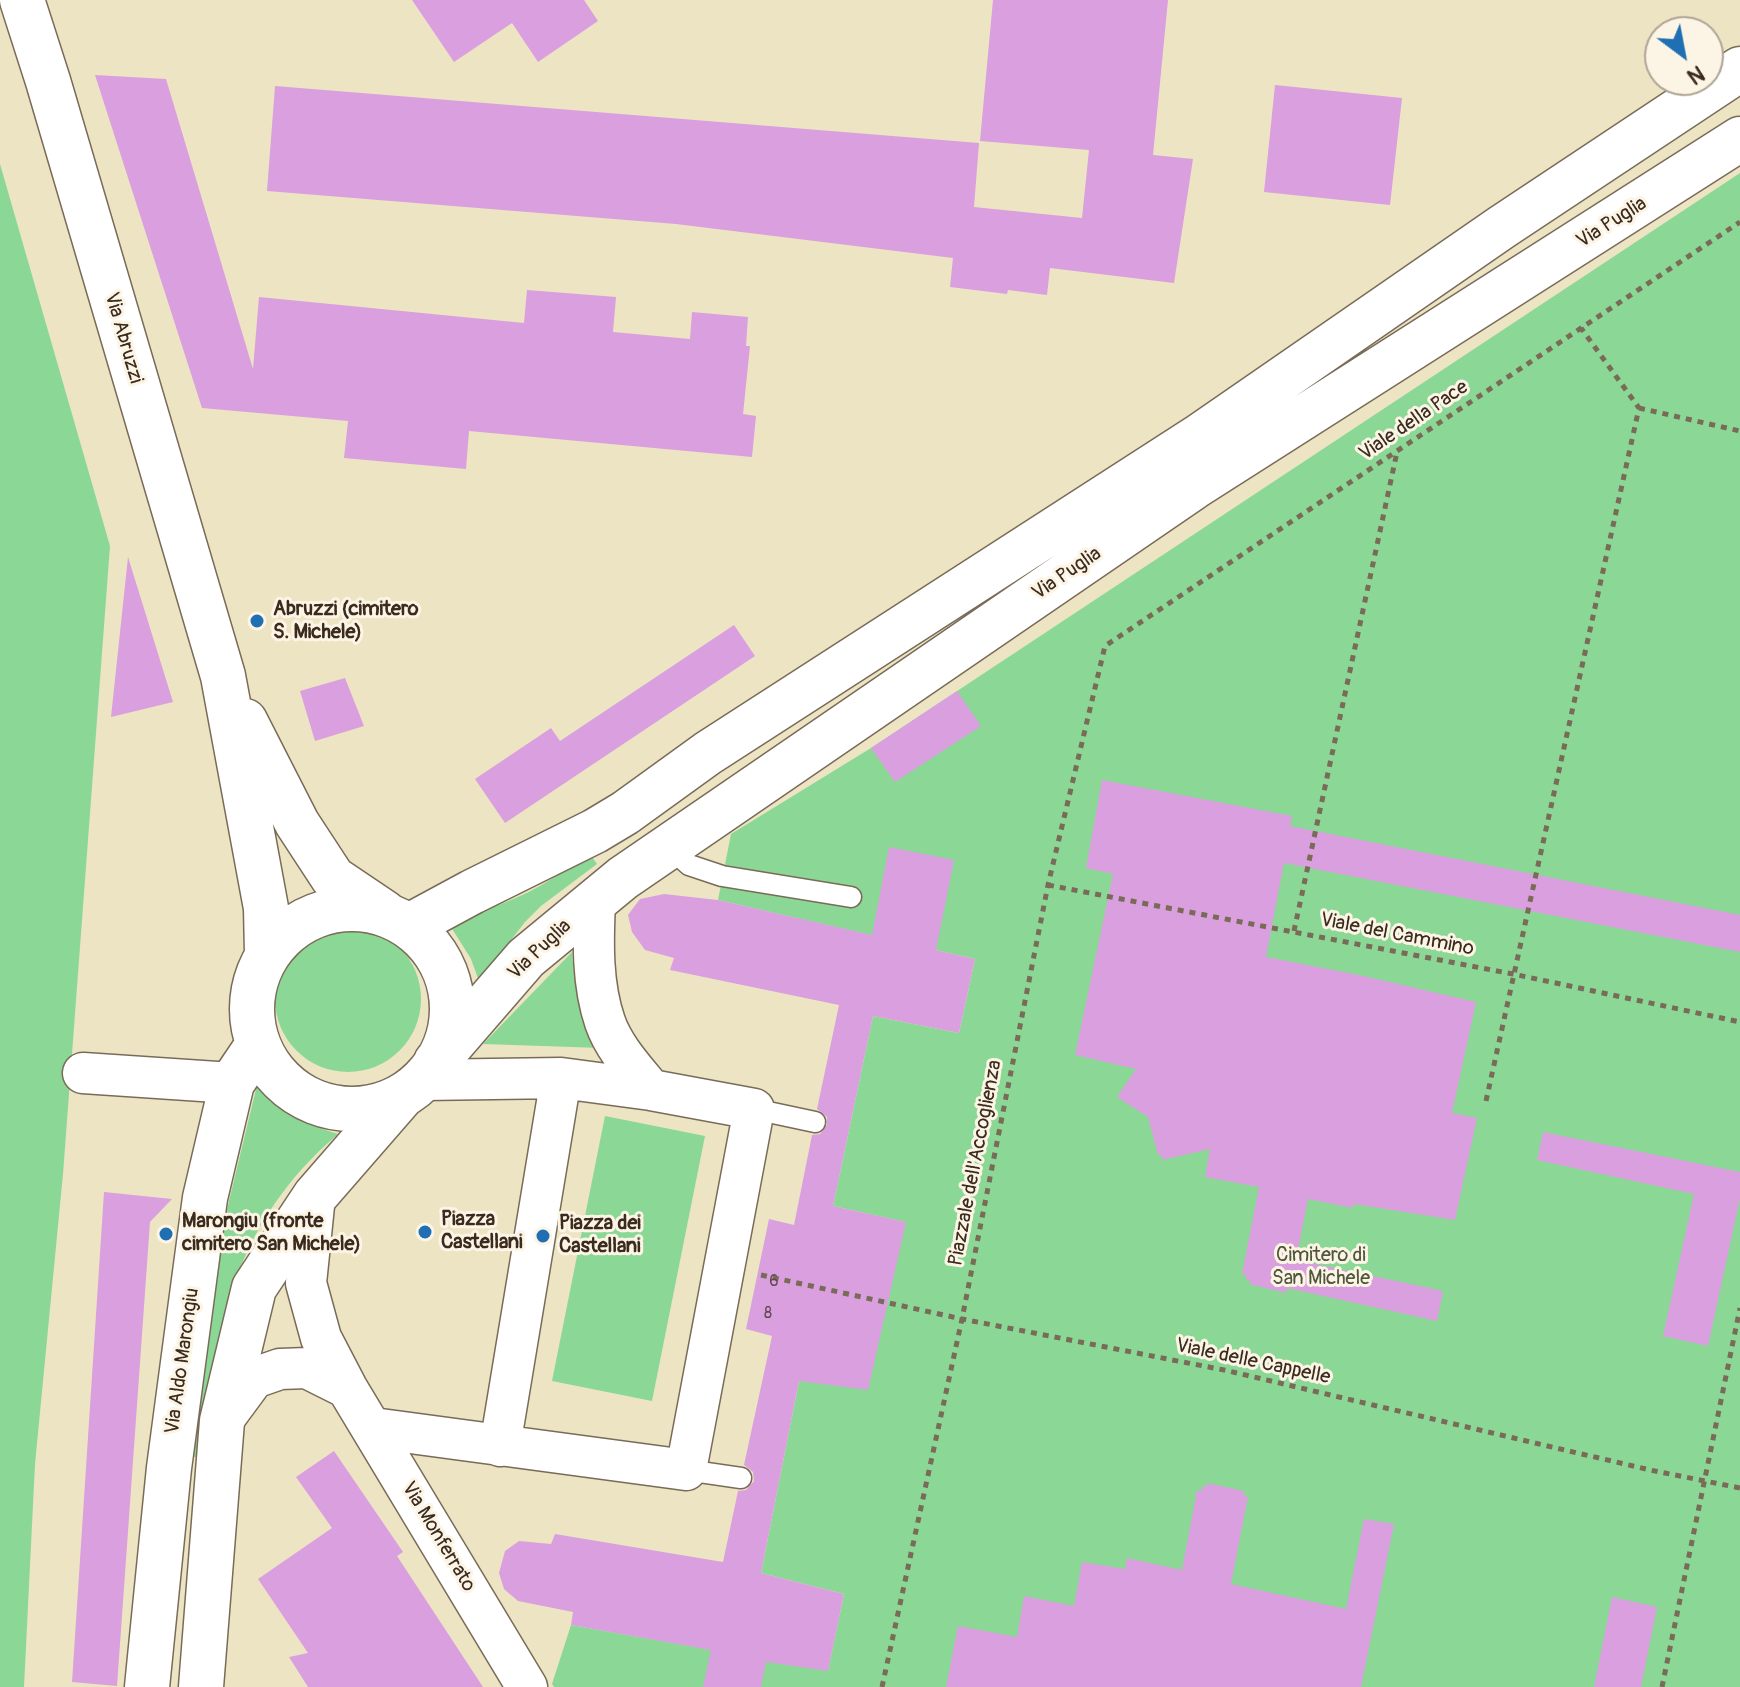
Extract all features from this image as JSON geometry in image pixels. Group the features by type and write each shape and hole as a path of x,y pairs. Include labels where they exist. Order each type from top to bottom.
{"street":[{"name":"Via Abruzzi","path":"22,0 223,676 266,908 267,954"},
{"path":"399,921 472,892 625,813 708,753 1198,437 1740,69"},
{"path":"1649,129 1681,179"},
{"name":"Via Puglia","path":"420,1080 526,958 623,878 1194,487 1740,139"},
{"name":"Via Abruzzi","path":"223,676 297,823 333,878 399,921"},
{"path":"595,902 594,974 605,1023 624,1057 651,1090"},
{"path":"201,1687 222,1421 254,1288 315,1196 420,1080 444,1049 452,1023 452,995 444,968 430,945 399,921 356,908 321,913 291,929 267,954 254,983 250,1015 257,1046 275,1076 302,1098 335,1109 370,1109 420,1080 561,1078 651,1090 754,1109 686,1470 373,1428"},
{"name":"Via Aldo Marongiu","path":"147,1687 169,1468 205,1198 232,1083 257,1046"},
{"path":"83,1073 232,1083"},
{"path":"500,1446 561,1078"},
{"name":"Via Monferrato","path":"315,1196 306,1283 321,1338 347,1388 527,1687"},
{"path":"222,1421 254,1378 280,1369 307,1368 347,1388"}],"lane":[{"path":"669,847 689,865 722,876 851,897"},
{"path":"754,1109 815,1122"},
{"path":"686,1470 741,1478"}],"path":[{"name":"Viale della Pace","path":"1105,646 1740,222"},
{"path":"1581,328 1639,408 1740,431"},
{"path":"1486,1101 1639,408"},
{"path":"1294,931 1397,451"},
{"name":"Piazzale dell'Accoglienza","path":"882,1687 962,1319 1048,885 1105,646"},
{"name":"Viale del Cammino","path":"1048,885 1513,974 1740,1022"},
{"name":"Viale delle Cappelle","path":"758,1275 1224,1370 1740,1488"},
{"path":"1662,1687 1740,1308"}],"green space":[{"path":"0,164 110,546 63,1174 35,1464 24,1687 0,1687"},
{"name":"Cimitero di San Michele","path":"1740,173 1740,1687 554,1687 552,1684 571,1625 828,1670 844,1594 761,1573 799,1381 905,1222 833,1206 873,1016 959,1033 975,959 718,900 731,834 871,748"},
{"path":"590,854 597,864 541,906 479,981 471,959 446,919 474,913 515,898 541,886"},
{"path":"348,926 376,931 400,947 416,971 421,999 416,1027 400,1051 376,1067 348,1072 320,1067 296,1051 280,1027 275,999 280,971 296,947 320,931"},
{"path":"572,952 581,1002 601,1048 483,1044"},
{"path":"258,1081 283,1109 314,1126 338,1134 303,1168 275,1204 253,1241 223,1321 205,1409 199,1457 184,1457 213,1267"},
{"path":"605,1116 705,1136 652,1401 552,1381"}],"building":[{"path":"412,0 584,0 598,21 538,62 512,23 454,62"},
{"path":"993,0 1168,0 1153,155 1193,159 1174,283 1050,268 1047,295 1008,290 1007,294 950,287 953,258 676,224 267,191 275,86 979,143 974,207 1082,218 1089,150 980,141"},
{"path":"95,75 166,79 253,369 259,297 524,323 527,290 616,297 613,332 690,339 692,312 748,317 746,346 750,346 743,414 756,416 752,457 469,431 466,469 344,458 348,421 202,408"},
{"path":"1275,85 1402,98 1390,205 1264,192"},
{"path":"128,557 173,702 111,717"},
{"path":"734,625 755,656 505,823 475,779 551,728 560,741"},
{"path":"345,678 364,726 315,741 300,691"},
{"path":"957,691 981,726 895,782 871,748"},
{"path":"1102,780 1292,816 1290,826 1740,915 1740,952 1284,863 1266,957 1476,1002 1452,1113 1477,1118 1455,1220 1354,1204 1353,1208 1308,1199 1296,1260 1439,1290 1443,1292 1437,1321 1287,1288 1286,1293 1249,1284 1250,1280 1242,1274 1259,1187 1205,1177 1210,1149 1162,1160 1148,1117 1117,1097 1136,1069 1075,1055 1113,874 1086,868"},
{"path":"889,847 954,860 936,950 975,959 959,1033 873,1016 833,1206 906,1222 868,1390 799,1381 761,1573 844,1594 828,1671 766,1662 761,1687 703,1687 711,1650 571,1625 573,1612 518,1601 504,1589 499,1573 505,1551 519,1541 551,1544 555,1534 723,1562 738,1491 746,1490 754,1481 753,1472 744,1465 772,1336 746,1329 769,1219 794,1225 812,1135 820,1134 827,1125 827,1117 817,1109 839,1005 670,970 674,958 645,950 632,932 628,915 640,899 664,894 718,900 872,935"},
{"path":"1543,1132 1740,1172 1740,1198 1708,1346 1663,1336 1694,1194 1537,1160"},
{"path":"104,1192 172,1199 150,1222 117,1686 72,1682"},
{"path":"334,1451 403,1552 397,1556 483,1687 308,1687 289,1657 308,1653 258,1579 332,1528 296,1477"},
{"path":"1207,1483 1244,1491 1243,1495 1248,1496 1231,1584 1346,1609 1364,1519 1394,1524 1361,1687 946,1687 958,1626 1017,1637 1024,1596 1074,1606 1082,1562 1125,1569 1127,1558 1182,1570 1197,1490 1202,1491 1202,1486 1207,1487"},
{"path":"1612,1597 1657,1607 1641,1687 1594,1687"}],"place":[{"name":"Abruzzi (cimitero S. Michele)","path":"257,621"},
{"name":"Piazza Castellani","path":"425,1232"},
{"name":"Marongiu (fronte cimitero San Michele)","path":"166,1234"},
{"name":"Piazza dei Castellani","path":"543,1236"}]}
